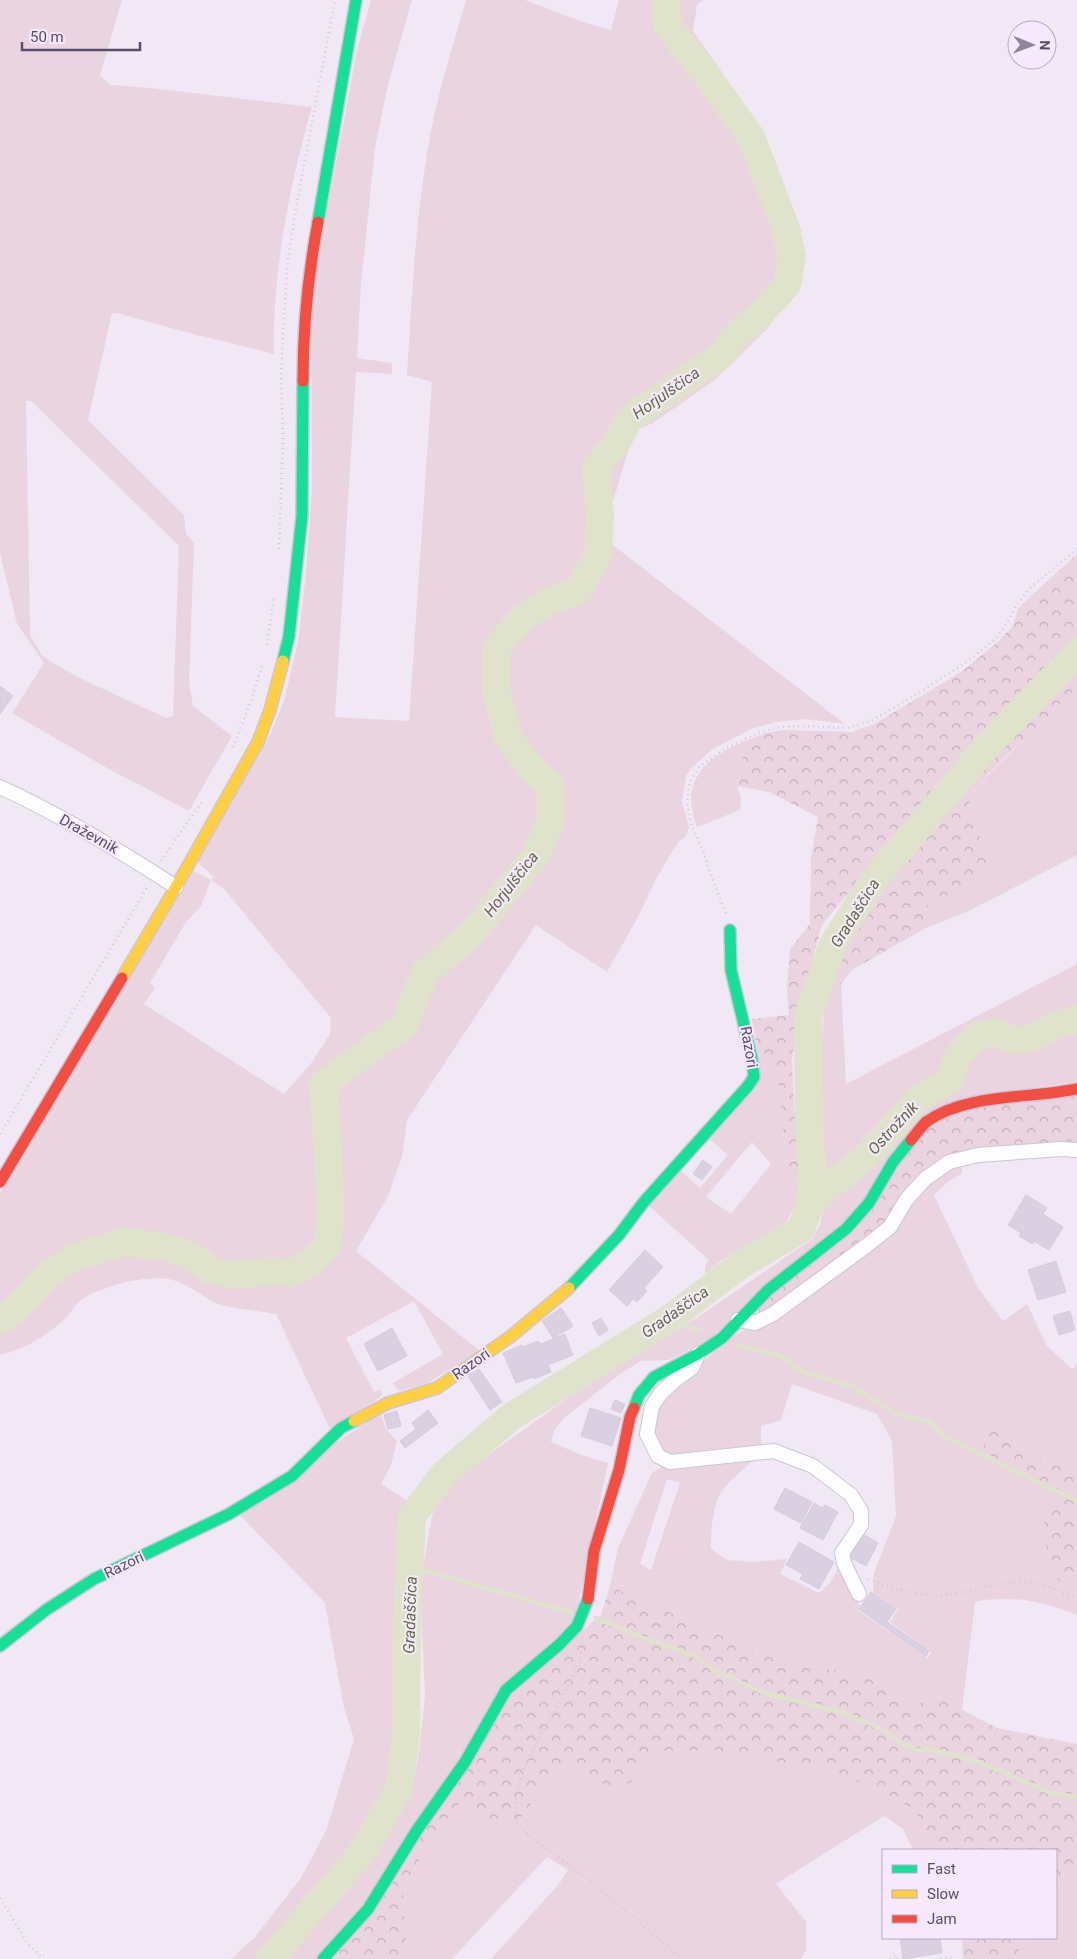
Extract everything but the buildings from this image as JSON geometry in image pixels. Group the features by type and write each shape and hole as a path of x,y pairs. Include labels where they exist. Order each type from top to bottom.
{"street":[{"path":"0,1182 176,887 258,742 270,710 288,636 302,516 303,340 309,269 356,0"},
{"name":"Draževnik","path":"0,787 74,825 176,887"},
{"name":"Razori","path":"0,1646 46,1610 94,1579 229,1514 292,1476 341,1428 388,1403 437,1388 510,1337 562,1295 619,1235 644,1203 754,1077 752,1059 730,970 730,930"},
{"path":"324,1959 368,1909 416,1830 464,1762 506,1690 560,1644 577,1626 588,1601 594,1551 609,1505 630,1417 638,1395 654,1377 698,1354 722,1338 768,1290 846,1229 869,1203 894,1162 925,1123 945,1111 980,1101 1053,1094 1077,1089"},
{"path":"738,1320 755,1323 773,1314 866,1246 890,1227 906,1200 925,1179 949,1162 978,1155 1061,1149 1077,1150"},
{"path":"698,1354 692,1368 675,1380 652,1406 647,1434 658,1456 670,1462 774,1450 813,1466 852,1495 861,1511 861,1526 842,1553 844,1563 859,1594"}],"path":[{"path":"279,553 283,439 281,372 287,268 296,204 335,0"},
{"path":"730,930 724,906 710,873 703,850 692,827 687,802 690,782 700,766 735,744 758,733 780,727 847,728 871,721 965,663 992,642 1005,627 1016,606 1031,587 1077,549"},
{"path":"266,648 275,589"},
{"path":"233,748 252,701 264,657"},
{"path":"0,1134 137,905 153,872 204,800"},
{"path":"848,1572 908,1592 942,1595 1002,1584 1027,1582 1050,1587 1077,1599"},
{"path":"577,1626 582,1646 580,1658 521,1779 515,1802 517,1824 531,1837 591,1882 683,1959"},
{"path":"0,1898 27,1943 44,1959"},
{"path":"890,1959 896,1955 898,1959"},
{"path":"936,1959 949,1957 952,1959"}],"green space":[{"path":"0,0 122,0 100,75 110,85 312,107 296,166 279,261 274,324 274,354 112,313 88,420 184,515 186,534 194,543 189,682 193,706 232,736 189,811 107,768 12,713 44,663 17,624 0,553","holes":["26,401 31,401 179,546 173,716 166,718 82,679 53,663 42,655 30,635"]},
{"path":"371,0 412,0 388,85 375,148 361,284 357,358 392,363 392,374 356,372 335,717 409,721 432,382 407,375 414,261 431,129 466,0 525,0 586,23 611,30 619,0 703,0 697,5 693,31 742,101 781,177 801,230 802,282 766,330 716,379 653,423 641,428 632,437 610,512 609,542 845,724 806,719 776,722 751,729 713,749 691,768 686,776 682,801 689,828 685,837 678,842 656,879 639,915 607,972 536,925 407,1120 402,1157 388,1196 356,1251 480,1351 426,1384 398,1391 393,1383 443,1354 414,1301 346,1338 374,1392 380,1389 382,1394 379,1398 330,1429 276,1314 222,1305 211,1301 176,1281 155,1278 141,1279 101,1290 81,1300 66,1318 51,1331 27,1345 0,1355 0,1193 192,870 211,880 214,877 197,862 271,733 284,701 298,643 306,574 312,486 311,327 314,281 357,50","holes":["211,880 224,889 331,1018 330,1034 312,1062 284,1094 144,1004 155,988 150,983 186,922 201,906"]},
{"path":"1077,554 1077,638 878,857 822,925 801,1003 792,1060 794,1105 800,1143 799,1182 788,1177 777,1068 760,1065 752,1019 789,1015 787,986 790,949 810,924 811,858 818,817 769,792 737,786 743,759 741,743 765,733 782,730 853,732 876,723 961,672 999,641 1013,626 1018,608"},
{"path":"1077,668 1077,688 987,775 969,800 970,811 988,857 989,871 980,880 928,904 926,928 852,970 841,984 831,982 841,951 892,874 946,812 992,749"},
{"path":"1077,688 1077,855 969,911 926,928 927,904 980,880 988,857 970,811 969,800 987,776"},
{"path":"741,743 743,759 737,786 741,796 740,810 697,827 692,811 691,798 693,786 698,775 705,765 715,757"},
{"path":"1077,964 1077,1082 1009,1091 842,1226 708,1340 669,1360 641,1361 619,1375 564,1418 554,1431 551,1442 584,1456 608,1463 575,1619 364,1907 317,1959 288,1959 292,1948 338,1899 372,1853 411,1791 418,1758 425,1696 420,1586 432,1515 449,1483 568,1398 704,1313 812,1239 820,1225 824,1198 818,1086 825,1001 831,982 841,984 846,1084"},
{"path":"760,1065 777,1068 788,1177 799,1182 796,1206 785,1223 722,1260 705,1274 705,1266 709,1260 648,1205 678,1168 700,1188 728,1155 707,1137","holes":["752,1142 771,1164 731,1214 706,1197"]},
{"path":"1077,1092 1077,1147 977,1149 940,1160 921,1176 885,1224 759,1316 759,1308 929,1128 959,1110"},
{"path":"962,1163 962,1174 949,1181 934,1195 978,1288 1003,1321 1027,1304 1047,1346 1072,1369 1077,1365 1077,1474 1021,1449 1000,1423 1046,1487 1057,1494 1060,1504 1043,1531 1055,1577 1077,1595 1077,1615 1052,1606 1014,1599 975,1602 962,1710 937,1695 913,1707 870,1678 772,1658 610,1586 618,1548 652,1473 663,1466 760,1455 725,1486 721,1492 714,1510 711,1549 727,1560 755,1562 787,1559 780,1574 819,1593 830,1583 838,1568 860,1606 858,1610 928,1658 931,1652 890,1622 898,1610 873,1592 874,1573 896,1516 892,1441 877,1414 792,1384 781,1420 761,1426 761,1448 669,1458 652,1440 652,1419 665,1395 731,1337 745,1330 756,1331 794,1305 925,1185","holes":["667,1479 680,1483 651,1570 640,1564"]},
{"path":"380,1413 387,1430 397,1441 391,1465 381,1484 408,1501 401,1513 396,1735 390,1782 372,1817 352,1845 261,1956 257,1959 231,1959 255,1937 301,1878 326,1831 354,1739 344,1708 325,1603 236,1511"},
{"path":"987,1423 1000,1423 1021,1449 1077,1474 1077,1595 1055,1577 1043,1531 1045,1521 1060,1504 1057,1494 992,1459 984,1449 982,1429"},
{"path":"610,1586 772,1658 870,1678 913,1707 937,1695 997,1728 1077,1744 1077,1865 1057,1889 1057,1849 934,1849 920,1818 910,1807 875,1788 823,1770 713,1750 650,1751 641,1765 636,1779 620,1789 597,1782 582,1767 570,1766 561,1768 533,1800 523,1816 509,1822 493,1821 458,1804 421,1855 403,1896 407,1951 413,1959 330,1959 509,1692 601,1615"},
{"path":"713,1750 823,1770 876,1788 910,1807 920,1818 934,1849 913,1849 903,1829 884,1816 776,1884 806,1922 806,1950 801,1959 491,1959 559,1884 568,1870 547,1857 452,1959 413,1959 407,1951 403,1896 421,1855 458,1804 493,1821 523,1816 533,1800 560,1768 570,1766 582,1767 597,1782 636,1779 641,1765 650,1751"},
{"path":"1077,1865 1077,1959 1014,1959 1025,1939 1057,1939 1057,1889"},
{"path":"962,1939 1025,1939 1014,1959 963,1959"}],"waterway":[{"name":"Horjulščica","path":"0,1321 15,1310 46,1276 74,1257 124,1242 163,1247 189,1254 210,1270 235,1275 272,1271 292,1273 313,1261 327,1245 330,1218 323,1084 404,1025 424,974 470,935 537,854 550,821 550,785 531,768 508,737 496,690 496,648 524,617 551,600 577,592 598,555 600,516 596,468 616,443 630,418 718,357 738,333 759,315 787,285 792,256 785,226 751,137 667,25 667,0"},
{"name":"Gradaščica","path":"270,1959 363,1851 399,1788 406,1733 407,1623 412,1516 444,1474 512,1416 669,1319 739,1266 801,1229 810,1205 813,1177 809,1129 808,1016 833,944 873,881 986,747 1077,653"},
{"name":"Ostrožnik","path":"810,1205 834,1182 865,1158 917,1100 949,1080 959,1055 978,1035 996,1032 1016,1041 1034,1037 1053,1026 1077,1019"},
{"path":"669,1319 700,1331"},
{"path":"738,1345 781,1356 803,1372 852,1386 895,1413 929,1422 943,1435 1077,1501"},
{"path":"409,1566 570,1612"},
{"path":"596,1618 643,1638 693,1655 712,1669 764,1693 841,1712 880,1728 901,1743 917,1750 933,1750 979,1762 1051,1793 1077,1797"}],"traffic: fast":[{"path":"318,222 356,0"},
{"path":"283,661 289,636 302,516 303,381"},
{"path":"569,1288 619,1235 643,1203 754,1077 752,1059 731,970 730,930"},
{"path":"634,1408 639,1395 654,1377 698,1354 722,1338 768,1290 846,1229 869,1203 893,1162 911,1140"},
{"path":"0,1646 46,1610 94,1579 229,1514 292,1476 341,1428 354,1421"},
{"path":"323,1959 368,1909 417,1830 465,1762 506,1690 560,1644 577,1626 588,1599"}],"traffic: slow":[{"path":"122,978 258,742 270,710 283,661"},
{"path":"354,1421 388,1403 437,1388 510,1337 569,1288"}],"traffic: jam":[{"path":"303,381 307,301 318,222"},
{"path":"0,1182 122,978"},
{"path":"911,1140 926,1122 960,1106 999,1098 1077,1089"},
{"path":"588,1599 594,1551 619,1470 630,1417 634,1408"}]}
